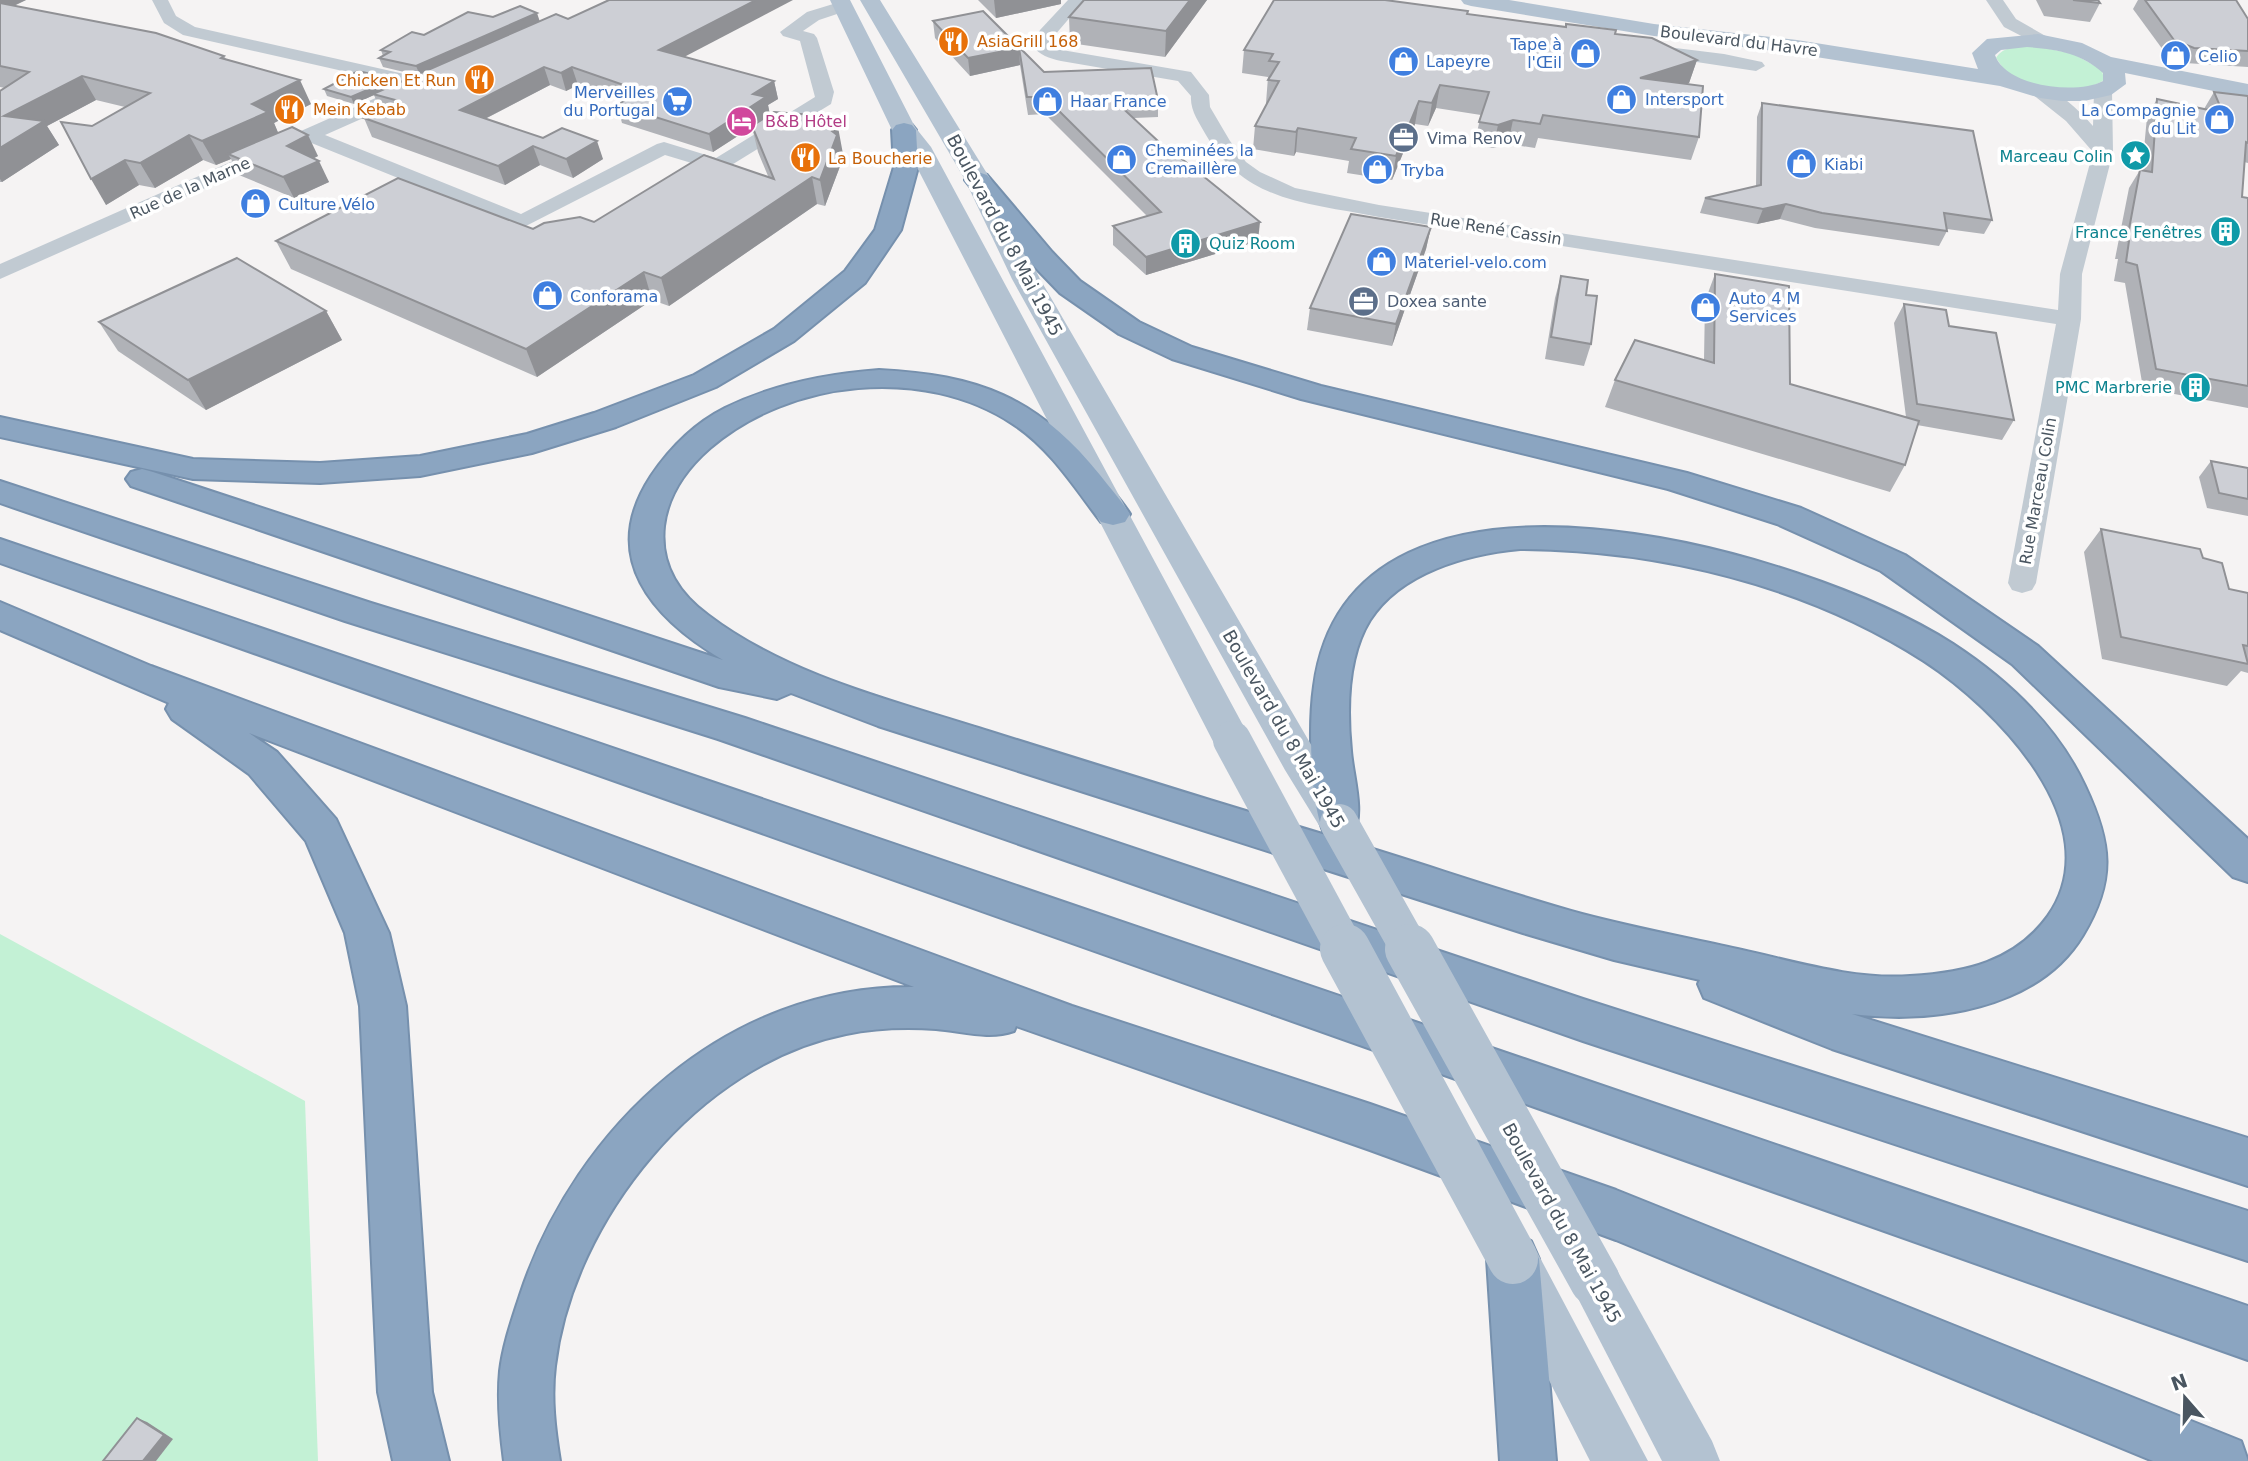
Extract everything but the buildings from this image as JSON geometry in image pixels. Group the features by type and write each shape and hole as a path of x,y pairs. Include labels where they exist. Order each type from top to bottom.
{"highway":[{"path":"0,429 193,469 320,473 420,466 532,443 604,421 716,374 784,335 855,277 888,230 905,167 909,135"},
{"path":"978,180 1042,258 1070,286 1129,328 1182,353 1311,393 1676,480 1789,516 1894,564 2025,656 2248,865"},
{"path":"1113,514 1060,447 1022,416 981,394 945,385 871,380 832,383 760,403 702,436 678,459 661,484 649,508 643,537 648,561 661,591 684,616 716,641 834,695 1090,780 1608,939 1843,993 1894,997 1939,993 1986,982 2023,969 2071,919 2084,889 2088,854 2072,799 2059,769 2038,740 1986,688 1940,653 1880,619 1804,588 1733,567 1662,551 1555,539 1518,538 1486,542 1435,556 1388,581 1365,602 1350,622 1333,681 1327,714 1339,823"},
{"path":"0,429 732,677 834,695"},
{"path":"0,492 358,612 731,728 1583,1020 2248,1236"},
{"path":"0,551 2248,1333"},
{"path":"0,615 138,676 1072,1027 1370,1127 1616,1215 2221,1461"},
{"path":"138,676 263,763 322,831 366,933 383,1006 405,1392 421,1461"},
{"path":"1608,939 1832,1028 2248,1162"},
{"path":"532,1461 526,1423 527,1369 545,1291 584,1208 626,1145 681,1093 717,1067 753,1048 783,1033 826,1018 911,1006 947,1008 1072,1027"},
{"path":"1513,1259 1528,1461"}],"main road":[{"name":"Boulevard du 8 Mai 1945","path":"870,0 978,180 1026,279 1298,758 1339,823 1595,1281 1692,1461"},
{"name":"Boulevard du Havre","path":"1471,0 1644,29 1797,47 2007,80"},
{"name":"Boulevard du Havre","path":"1541,0 1653,19 1919,54 1954,55 1990,41 2047,42 2085,52 2104,62"},
{"name":"Boulevard du 8 Mai 1945","path":"841,3 1232,740 1620,1461"},
{"path":"1990,41 1982,58 1987,67 2007,80 2036,90 2073,95 2107,89 2148,87 2248,100"},
{"path":"2104,62 2117,80 2107,89"},
{"path":"2104,62 2248,91"},
{"path":"909,135 951,134"}],"street":[{"name":"Rue de la Marne","path":"0,272 432,80 189,31 166,16 160,0"},
{"name":"Rue René Cassin","path":"1077,0 1046,34 1041,45 1044,49 1061,56 1184,76 1200,95 1200,107 1221,143 1239,166 1253,176 1289,193 1379,211 2069,319"},
{"path":"1994,0 2010,23 2047,42"},
{"path":"310,136 522,222 664,148 718,165 824,100 825,92 808,38 789,32 813,16 841,3"},
{"path":"1631,47 1724,59 1756,66"},
{"name":"Rue Marceau Colin","path":"2022,583 2069,319 2071,274 2103,152 2107,89"},
{"path":"2036,90 2065,107 2084,125 2103,152"}],"green space":[{"path":"2035,46 2074,54 2102,70 2104,80 2083,88 2044,87 2010,75 1996,58 2008,49"},
{"path":"0,934 305,1101 318,1461 0,1461"}],"place":[{"name":"AsiaGrill 168","path":"954,41"},
{"name":"Tape à l'Œil","path":"1585,53"},
{"name":"Celio","path":"2175,56"},
{"name":"Lapeyre","path":"1403,61"},
{"name":"Chicken Et Run","path":"479,80"},
{"name":"Intersport","path":"1622,99"},
{"name":"Merveilles du Portugal","path":"678,101"},
{"name":"Haar France","path":"1047,101"},
{"name":"Mein Kebab","path":"290,109"},
{"name":"La Compagnie du Lit","path":"2219,119"},
{"name":"B&B Hôtel","path":"742,121"},
{"name":"Vima Renov","path":"1404,138"},
{"name":"Marceau Colin","path":"2136,156"},
{"name":"La Boucherie","path":"805,158"},
{"name":"Cheminées la Cremaillère","path":"1122,159"},
{"name":"Kiabi","path":"1801,164"},
{"name":"Tryba","path":"1378,170"},
{"name":"Culture Vélo","path":"255,204"},
{"name":"France Fenêtres","path":"2225,232"},
{"name":"Quiz Room","path":"1186,243"},
{"name":"Materiel-velo.com","path":"1381,262"},
{"name":"Conforama","path":"547,296"},
{"name":"Doxea sante","path":"1364,301"},
{"name":"Auto 4 M Services","path":"1706,307"},
{"name":"PMC Marbrerie","path":"2195,387"}]}
